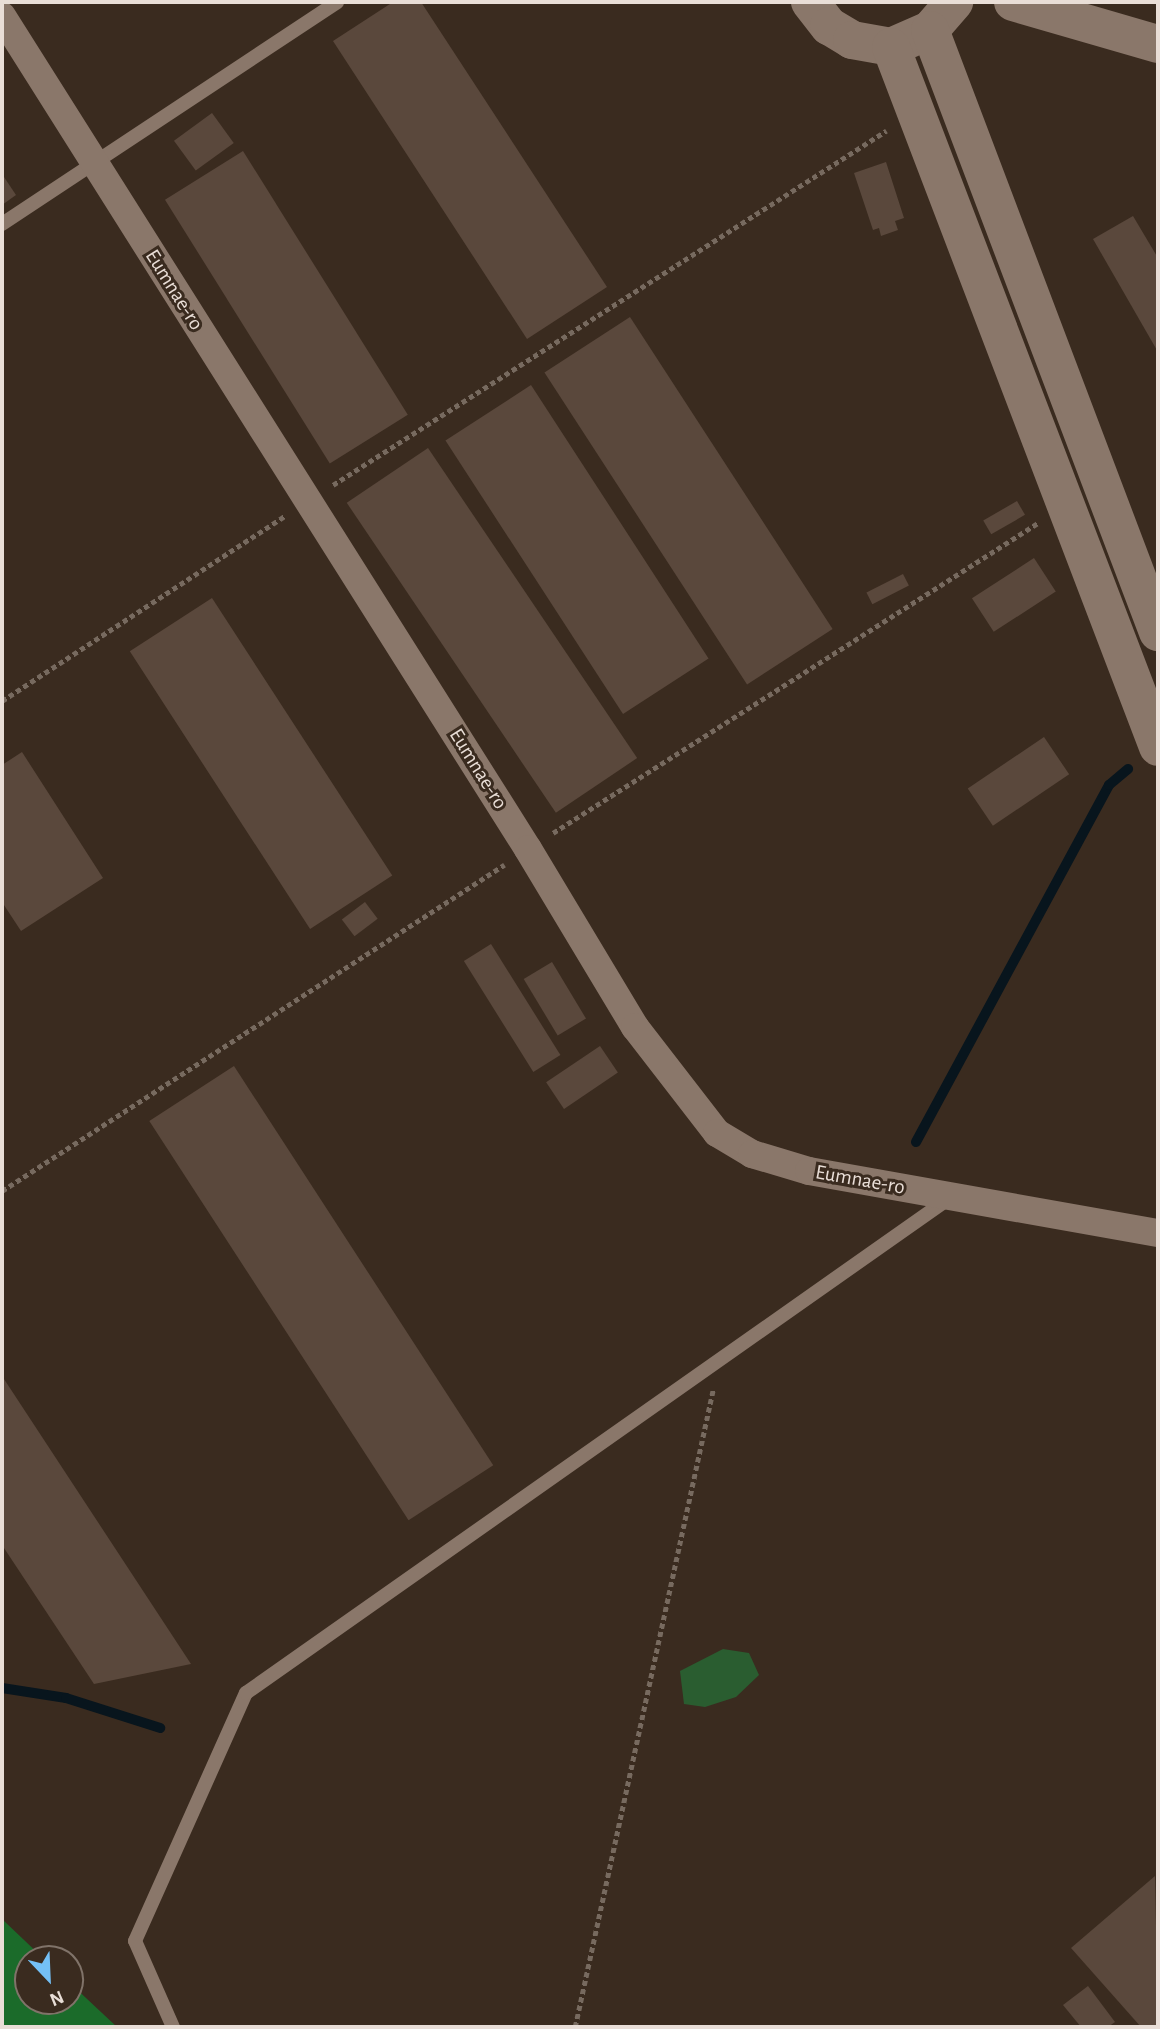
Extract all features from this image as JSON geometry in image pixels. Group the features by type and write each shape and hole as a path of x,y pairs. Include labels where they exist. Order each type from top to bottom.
{"street":[{"path":"810,2 829,26 852,40 891,47 942,16 1158,632"},
{"path":"1013,2 1158,44"},
{"name":"Eumnae-ro","path":"2,16 635,1027 717,1133 751,1154 809,1171 1158,1233"},
{"path":"891,47 1158,747"}],"lane":[{"path":"2,224 337,2"},
{"path":"173,2027 135,1941 246,1693 708,1372 953,1196"}],"path":[{"path":"2,701 916,112"},
{"path":"575,2027 715,1396 708,1372"}],"green space":[{"path":"723,1649 749,1653 759,1675 736,1697 705,1707 684,1704 680,1671"},
{"path":"2,1919 29,1945 14,1945 14,2015 84,2015 84,1996 117,2027 2,2027"}],"building":[{"path":"393,2 421,2 607,287 527,339 333,41"},
{"path":"212,113 234,143 196,171 174,141"},
{"path":"243,151 408,415 330,463 165,200"},
{"path":"886,162 904,218 895,221 898,230 881,236 879,228 873,230 854,173"},
{"path":"2,174 16,195 2,205"},
{"path":"1133,216 1158,258 1158,352 1093,239"},
{"path":"630,317 833,629 747,685 544,373"},
{"path":"531,385 709,658 623,714 445,441"},
{"path":"428,448 637,758 556,813 347,503"},
{"path":"1017,501 1025,515 991,534 983,520"},
{"path":"1034,558 1056,592 994,632 972,598"},
{"path":"903,574 909,586 872,604 866,593"},
{"path":"212,598 392,876 310,929 130,651"},
{"path":"1044,737 1069,774 993,826 968,788"},
{"path":"22,752 103,878 21,931 2,902 2,765"},
{"path":"365,902 378,919 354,936 342,919"},
{"path":"491,944 560,1055 533,1072 464,961"},
{"path":"552,962 586,1019 558,1036 524,979"},
{"path":"600,1046 618,1073 564,1109 546,1082"},
{"path":"234,1066 493,1465 409,1520 149,1121"},
{"path":"2,1376 191,1664 94,1684 2,1545"},
{"path":"1155,1876 1158,2027 1141,2027 1071,1948"},
{"path":"1088,1986 1115,2022 1108,2027 1081,2027 1063,2005"}],"waterway":[{"path":"916,1142 1109,785 1128,769"},
{"path":"2,1688 66,1698 160,1728"}]}
